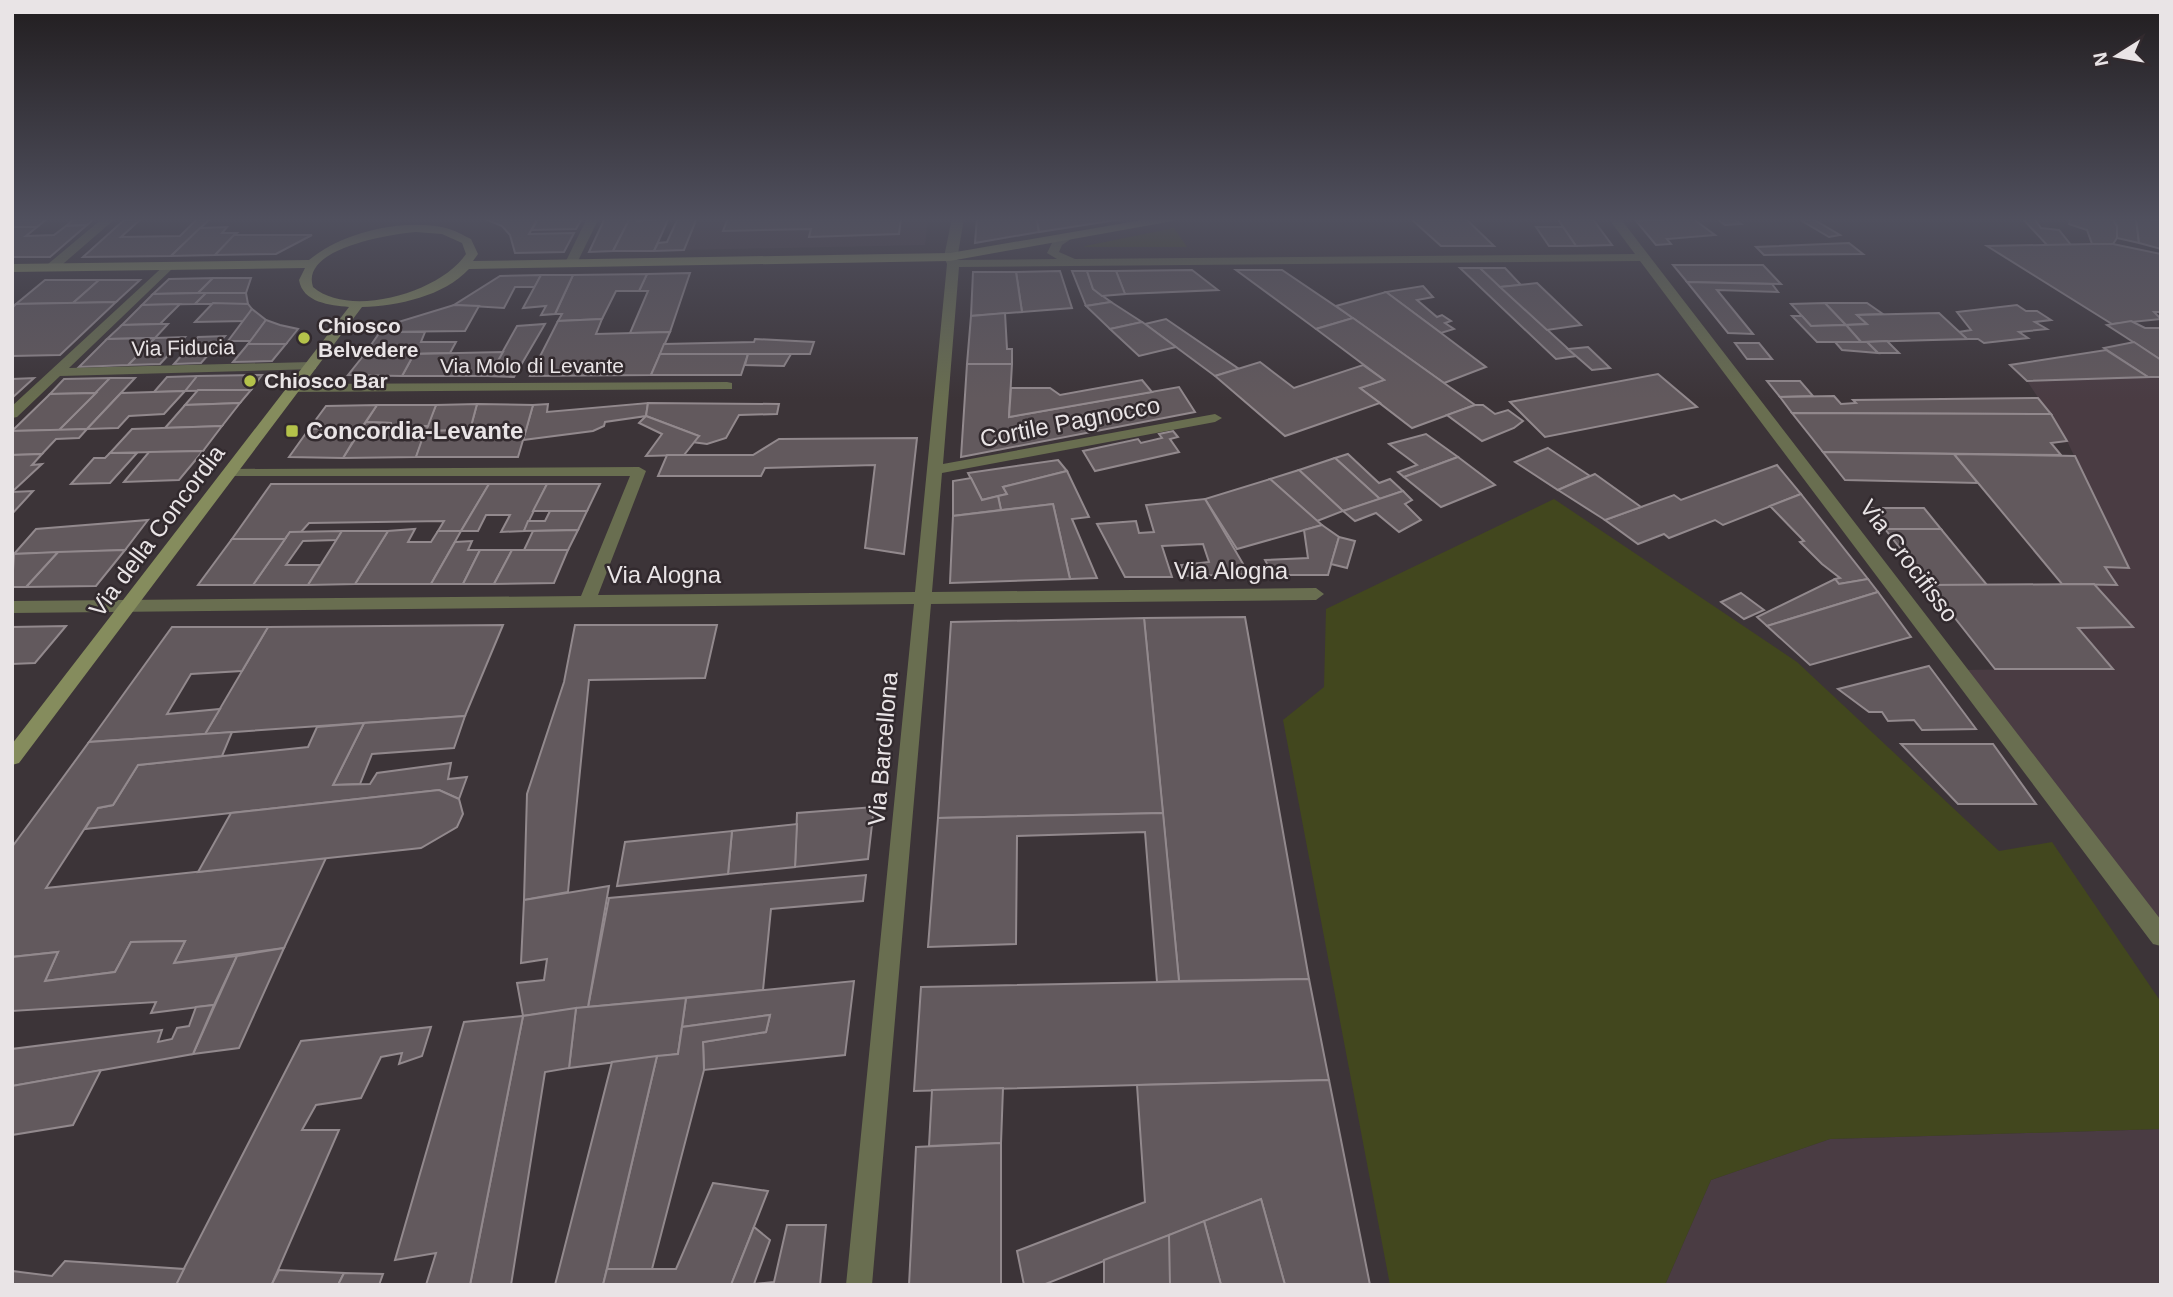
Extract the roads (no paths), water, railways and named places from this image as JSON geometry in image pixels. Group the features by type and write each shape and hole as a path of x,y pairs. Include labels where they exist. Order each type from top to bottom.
{"main road":[{"path":"306,279 304,282 312,294 331,301 359,303 392,300 424,291 450,279"},
{"name":"Via della Concordia","path":"12,758 359,303"}],"street":[{"path":"12,414 155,279"},
{"name":"Via Barcellona","path":"859,1285 950,279"},
{"name":"Via Crocifisso","path":"1661,279 2161,937"},
{"name":"Via Fiducia","path":"56,372 312,366"},
{"name":"Via Molo di Levante","path":"295,388 727,386"},
{"name":"Cortile Pagnocco","path":"934,470 1215,418"},
{"path":"230,473 639,471 588,600"},
{"name":"Via Alogna","path":"12,607 1316,594"}],"place":[{"name":"Chiosco Belvedere","path":"304,338"},
{"name":"Chiosco Bar","path":"250,381"},
{"name":"Concordia-Levante","path":"292,431"}]}
